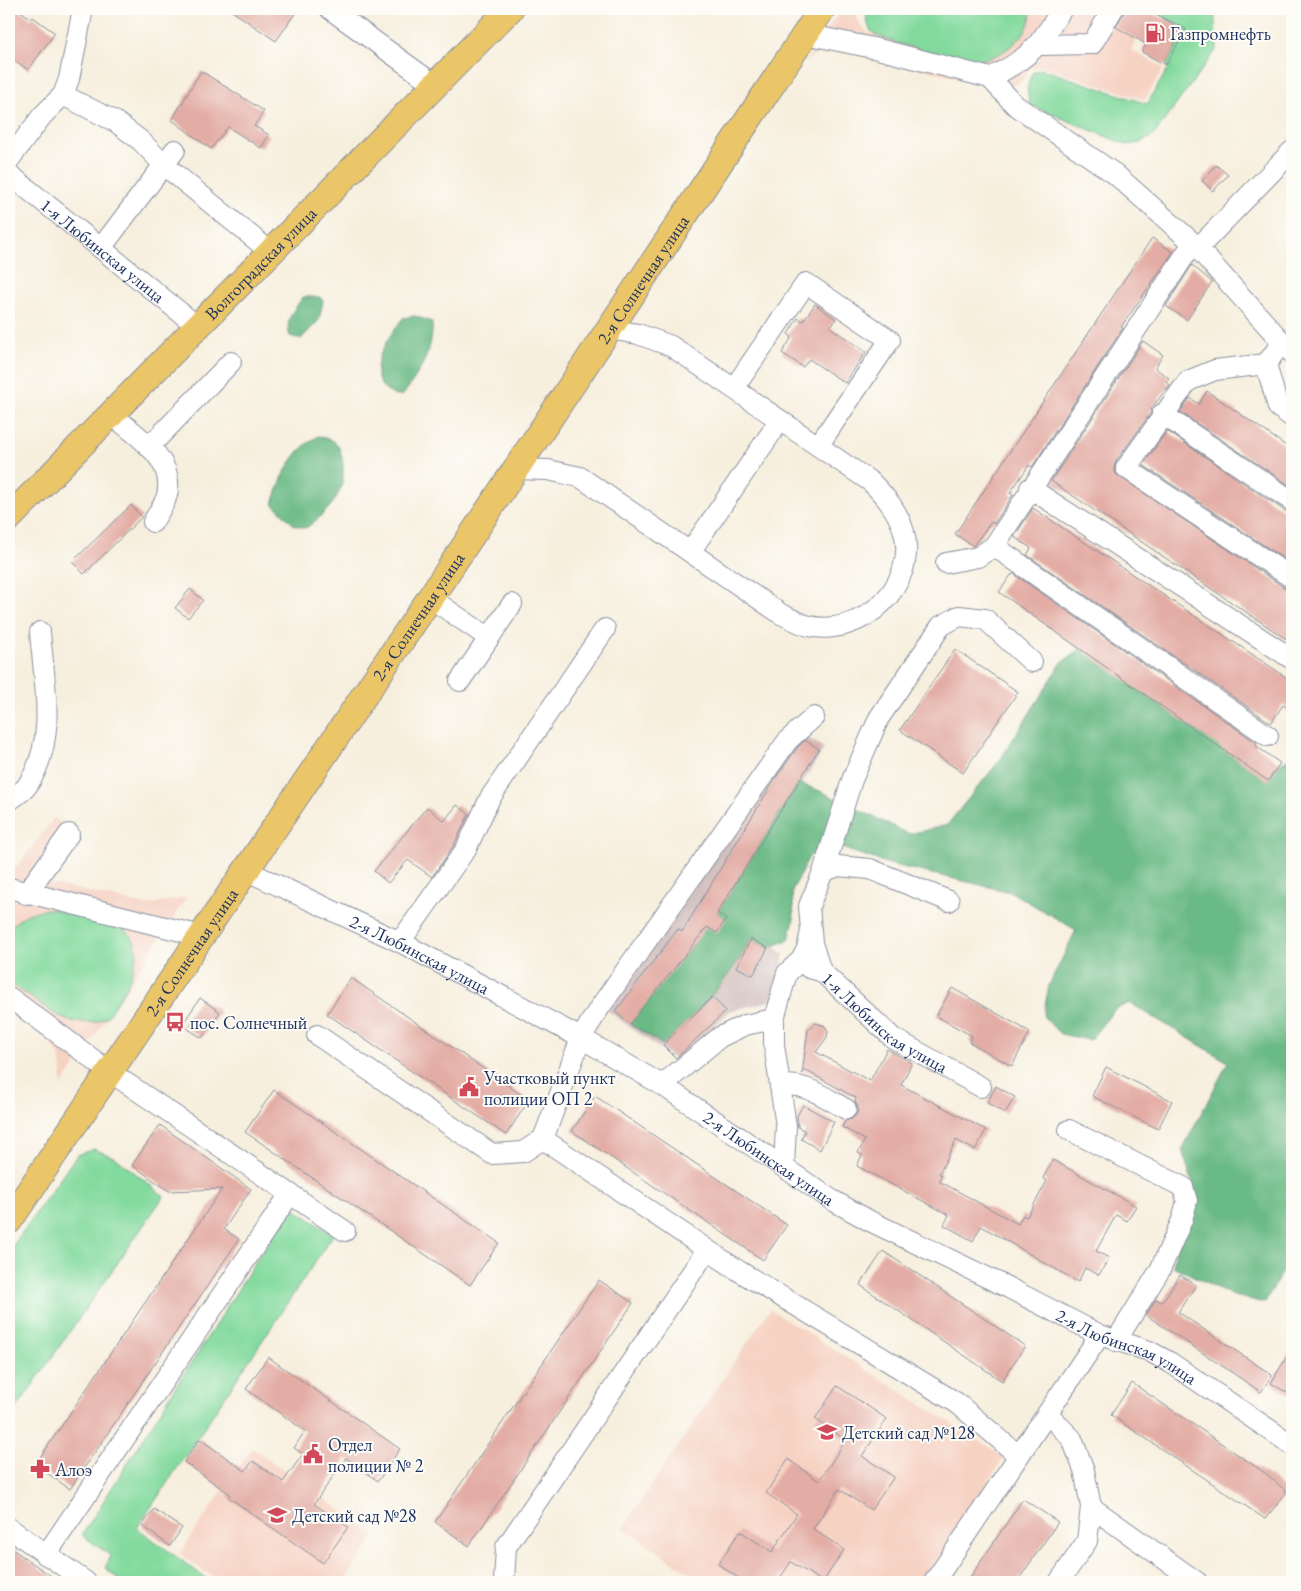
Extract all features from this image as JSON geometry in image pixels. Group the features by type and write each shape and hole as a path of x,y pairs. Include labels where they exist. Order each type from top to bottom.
{"main road":[{"name":"Волгоградская улица","path":"9,518 197,326 272,253 510,9"},
{"name":"2-я Солнечная улица","path":"9,1221 430,598 514,469 822,9"}],"street":[{"path":"9,160 42,116 63,96 69,79 83,9"},
{"path":"330,9 434,85"},
{"path":"990,78 1017,65 1039,45 1062,9"},
{"path":"1039,45 1092,44 1113,9"},
{"path":"805,34 878,49 990,78 1015,105 1114,174 1196,245 1287,348 1266,364 1216,370 1188,381 1162,414 1126,468 1292,578"},
{"path":"63,96 116,122 141,141 170,158 272,253"},
{"path":"946,562 978,557 994,546 1030,488 1196,245 1292,151"},
{"path":"101,248 170,158"},
{"name":"1-я Любинская улица","path":"9,174 197,326"},
{"path":"734,388 806,283 890,340 818,446"},
{"path":"514,469 548,470 580,477 781,614 810,626 841,627 870,615 892,593 906,565 904,533 892,504 871,482 671,346 638,334 609,329"},
{"path":"149,446 231,362"},
{"path":"1266,364 1278,407 1292,417"},
{"path":"111,414 149,446 161,459 169,477 167,496 152,522"},
{"path":"1162,414 1292,500"},
{"path":"690,552 780,420"},
{"path":"1030,488 1292,659"},
{"path":"994,546 1268,736"},
{"path":"430,598 489,638"},
{"path":"460,681 512,604"},
{"path":"821,971 814,951 810,906 823,872 852,780 879,718 941,626 958,616 985,619 1032,662"},
{"path":"400,942 466,849 490,798 606,628"},
{"path":"9,800 26,788 44,754 47,721 40,632"},
{"path":"317,1035 492,1154 523,1152 543,1139 580,1038 600,1007 788,740 814,716"},
{"path":"69,834 18,891 201,936"},
{"path":"823,872 838,866 870,869 949,900"},
{"name":"2-я Любинская улица","path":"245,870 400,942 580,1038 662,1085 832,1200 870,1221 1108,1338 1148,1351 1171,1363 1292,1445"},
{"path":"784,1166 786,1126 774,1045 774,1019 787,974 801,960 807,949 811,931"},
{"name":"1-я Любинская улица","path":"787,974 811,968 821,971 893,1038 981,1087"},
{"path":"9,997 110,1072 345,1231"},
{"path":"662,1085 720,1038 746,1024 774,1019"},
{"path":"780,1086 794,1084 805,1087 846,1109"},
{"path":"934,1582 1048,1414 1160,1270 1182,1220 1187,1202 1183,1187 1069,1130"},
{"path":"543,1139 707,1250 956,1403 1019,1456"},
{"path":"46,1554 290,1194"},
{"path":"504,1582 506,1547 707,1250"},
{"path":"1048,1414 1072,1439 1084,1470 1091,1507 1087,1541 1060,1582"},
{"path":"1091,1507 1197,1582"},
{"path":"9,1528 86,1582"}],"shaded area":[{"path":"841,9 854,9 857,20 868,33 971,63 1004,9 1153,9 1131,50 1164,68 1145,100 1043,66 1030,68 1024,79 1016,85 988,92 980,83 840,49 823,49 805,62"},
{"path":"800,733 824,748 725,911 784,954 774,1000 730,1011 678,1062 608,1011"},
{"path":"54,818 75,832 43,878 47,883 147,905 187,897 61,1087 62,1069 59,1056 52,1044 40,1030 19,1015 9,1011 9,872 19,864"},
{"name":"Детский сад №128","path":"770,1309 1005,1457 921,1582 703,1582 623,1528"},
{"name":"Детский сад №28","path":"252,1448 376,1535 344,1582 220,1582 179,1554"}],"green space":[{"path":"866,9 1030,9 1030,18 1027,28 1013,45 993,56 974,60 952,57 903,45 877,35 871,31"},
{"path":"1160,9 1214,9 1217,49 1153,136 1140,143 1127,145 1030,105 1029,80 1033,72 1042,69 1147,104 1169,67 1166,65 1186,30 1158,13"},
{"path":"303,297 320,297 323,301 319,320 301,339 290,336 288,325 293,311"},
{"path":"415,316 432,322 431,342 415,378 403,395 395,396 383,387 378,378 378,360 392,332 403,318"},
{"path":"318,436 332,440 338,445 343,465 342,485 328,509 306,528 294,525 273,504 284,474 294,457"},
{"path":"1081,649 1268,780 1280,763 1292,757 1292,1254 1265,1303 1234,1296 1173,1266 1177,1244 1196,1194 1182,1150 1228,1062 1130,1003 1115,1009 1090,1040 1060,1034 1043,1016 1049,985 1076,930 1011,892 889,864 824,842 809,857 792,891 794,919 789,940 768,948 751,939 722,983 663,1045 630,1024 686,950 688,952 717,913 798,783 820,791 909,834 947,825 1000,760 1062,662"},
{"path":"51,909 112,922 126,931 135,942 137,956 128,984 107,1017 96,1022 66,1020 14,986 9,978 9,930 22,917"},
{"path":"94,1149 116,1158 164,1196 9,1419 9,1251 77,1155"},
{"path":"291,1206 333,1235 137,1528 211,1582 122,1582 105,1568 111,1556 82,1535"}],"building":[{"path":"9,9 18,9 55,33 28,70 9,56"},
{"path":"229,9 298,9 276,41"},
{"path":"1125,9 1143,9 1186,29 1166,65 1142,52 1146,44 1116,27"},
{"path":"201,71 264,111 254,126 269,135 261,148 228,127 211,149 172,120"},
{"path":"1216,165 1228,175 1213,191 1202,181"},
{"path":"1152,238 1173,252 1121,327 1123,328 1032,467 1029,465 1010,493 1013,495 994,524 991,522 973,546 955,534"},
{"path":"1192,265 1212,282 1187,320 1166,306"},
{"path":"815,304 836,319 830,327 866,352 845,383 809,359 803,367 782,353 792,337 788,334 798,318 803,321"},
{"path":"1143,341 1163,355 1155,368 1169,378 1166,382 1170,385 1152,407 1150,414 1116,461 1114,468 1116,474 1285,588 1292,590 1292,643 1051,481"},
{"path":"1207,391 1292,450 1292,487 1180,412 1190,398 1199,404"},
{"path":"1167,431 1285,511 1292,513 1292,564 1143,465"},
{"path":"131,505 142,517 84,574 72,562"},
{"path":"1033,508 1292,681 1292,712 1283,705 1271,723 1027,555 1031,548 1014,537"},
{"path":"1014,574 1257,743 1256,746 1280,763 1268,781 999,592 1011,575"},
{"path":"190,589 203,600 188,618 175,608"},
{"path":"955,649 1018,692 963,773 900,730"},
{"path":"805,740 819,749 717,913 726,919 717,933 707,927 630,1024 615,1012 678,929 682,932 775,779"},
{"path":"457,805 469,814 454,845 432,877 408,860 388,883 374,871 427,807 444,821"},
{"path":"751,939 768,948 753,975 736,967"},
{"path":"351,978 529,1100 506,1135 327,1014"},
{"path":"952,988 1030,1032 1012,1066 969,1042 972,1036 936,1016"},
{"path":"712,997 726,1011 676,1058 663,1045"},
{"path":"200,998 220,1012 202,1038 182,1025"},
{"path":"816,1023 825,1026 828,1031 827,1037 816,1052 870,1081 887,1049 912,1063 901,1085 986,1130 975,1150 956,1140 939,1174 942,1175 939,1181 1018,1224 1023,1215 1027,1217 1047,1181 1043,1178 1053,1160 1136,1206 1127,1221 1116,1215 1096,1251 1109,1258 1099,1275 1085,1268 1078,1282 981,1226 973,1241 944,1225 949,1215 857,1166 862,1155 858,1153 865,1140 842,1127 845,1121 852,1119 857,1114 856,1098 805,1070 802,1074 808,1030"},
{"path":"1106,1067 1172,1101 1158,1129 1092,1096"},
{"path":"996,1086 1015,1097 1005,1113 987,1103"},
{"path":"274,1090 499,1243 470,1285 245,1132"},
{"path":"595,1096 787,1225 763,1260 572,1131"},
{"path":"803,1105 834,1122 820,1150 801,1139 805,1131 798,1127 797,1116"},
{"path":"160,1125 251,1189 224,1229 239,1239 70,1489 35,1465 222,1189 169,1191 132,1165"},
{"path":"883,1251 1025,1346 1002,1381 860,1285"},
{"path":"1180,1275 1196,1285 1178,1312 1272,1375 1261,1392 1146,1315 1156,1299 1162,1302"},
{"path":"599,1280 633,1303 469,1546 435,1522"},
{"path":"1292,1348 1292,1396 1271,1383"},
{"path":"268,1357 400,1449 378,1481 346,1458 314,1504 348,1527 323,1563 228,1497 230,1494 184,1462 200,1439 245,1471 253,1461 283,1482 303,1454 294,1448 305,1431 246,1389"},
{"path":"1132,1383 1268,1475 1287,1492 1265,1519 1111,1415"},
{"path":"837,1386 887,1419 862,1456 894,1477 871,1510 839,1489 813,1529 844,1550 823,1582 791,1562 777,1582 744,1582 718,1564 740,1531 772,1552 797,1514 766,1493 788,1459 819,1481 846,1440 815,1419"},
{"path":"1023,1499 1058,1522 1017,1582 967,1582"},
{"path":"154,1509 182,1528 170,1546 142,1526"},
{"path":"9,1547 60,1582 9,1582"}],"place":[{"name":"Газпромнефть","path":"1155,33"},
{"name":"пос. Солнечный","path":"175,1022"},
{"name":"Участковый пункт полиции ОП 2","path":"469,1087"},
{"name":"Детский сад №128","path":"827,1432"},
{"name":"Отдел полиции № 2","path":"313,1454"},
{"name":"Алоэ","path":"40,1469"},
{"name":"Детский сад №28","path":"277,1515"}]}
